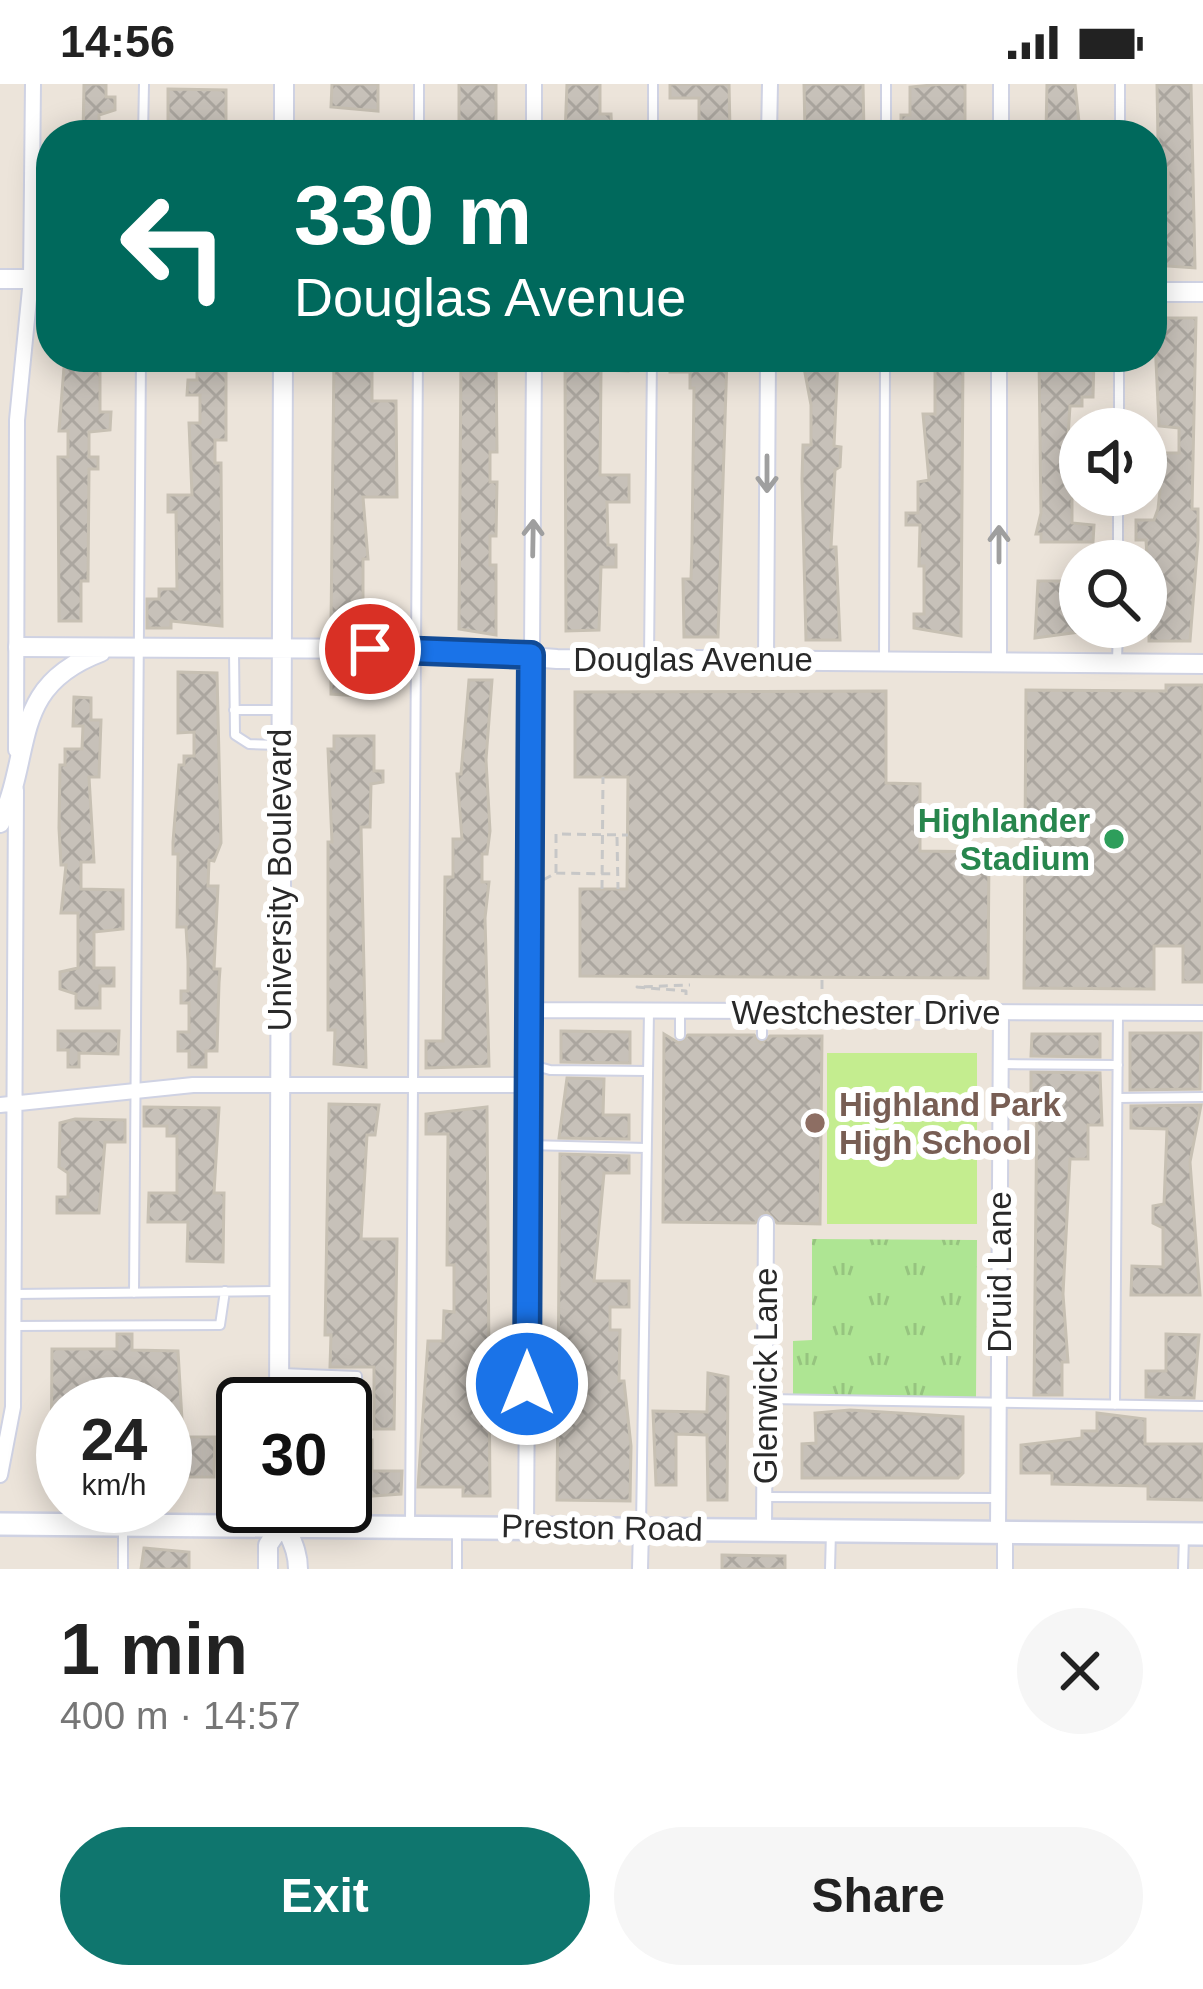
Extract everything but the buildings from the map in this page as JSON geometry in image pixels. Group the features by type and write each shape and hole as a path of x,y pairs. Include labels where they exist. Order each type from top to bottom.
{"main road":[{"name":"Preston Road","path":"372,1522 1193,1534"},
{"name":"Preston Road","path":"0,1524 36,1524"}],"street":[{"path":"32,84 36,171"},
{"path":"284,84 284,120"},
{"path":"534,84 535,120"},
{"path":"769,120 770,84"},
{"path":"1001,84 1001,120"},
{"path":"0,279 36,279"},
{"path":"1167,292 1203,292"},
{"path":"1,1470 11,1430 14,1326 7,1104 15,934 18,387 36,302"},
{"name":"University Boulevard","path":"278,1377 283,372"},
{"path":"526,1527 534,372"},
{"path":"766,658 768,372"},
{"path":"999,372 999,661"},
{"name":"Douglas Avenue","path":"18,646 1203,664"},
{"path":"0,823 16,773 20,737 45,690 80,660 111,648"},
{"path":"0,920 15,934"},
{"name":"Westchester Drive","path":"530,1010 1203,1013"},
{"name":"Druid Lane","path":"1001,1012 998,1498 1005,1569"},
{"path":"7,1104 136,1089 278,1083 529,1085"},
{"name":"Glenwick Lane","path":"764,1529 766,1223"},
{"path":"640,1569 641,1528"},
{"path":"268,1569 273,1533"},
{"path":"291,1533 298,1546 298,1569"}],"lane":[{"path":"143,120 144,84"},
{"path":"419,84 419,120"},
{"path":"653,84 653,120"},
{"path":"886,84 886,120"},
{"path":"1120,84 1120,120"},
{"path":"134,1293 141,372"},
{"path":"410,1525 418,372"},
{"path":"650,659 652,372"},
{"path":"884,660 885,372"},
{"path":"1119,372 1119,408"},
{"path":"1118,648 1118,663"},
{"path":"234,650 234,710 241,742 279,745"},
{"path":"234,710 279,710"},
{"path":"641,1528 649,1011"},
{"path":"762,1011 762,1036"},
{"path":"680,1012 680,1035"},
{"path":"1115,1405 1118,1014"},
{"path":"530,1064 550,1070 647,1071"},
{"path":"1001,1064 1118,1065"},
{"path":"1118,1098 1203,1097"},
{"path":"528,1145 646,1148"},
{"path":"10,1285 134,1293 277,1291"},
{"path":"14,1326 220,1324 225,1291"},
{"path":"278,1373 356,1377"},
{"path":"765,1399 1203,1406"},
{"path":"765,1498 998,1498"},
{"path":"457,1526 457,1569"},
{"path":"830,1569 831,1530"},
{"path":"123,1533 123,1569"},
{"path":"1183,1569 1193,1534"}],"path":[{"path":"602,889 603,777"},
{"path":"618,874 555,874 556,834 628,836"},
{"path":"617,836 617,889"},
{"path":"822,980 822,989"},
{"path":"686,995 638,991 664,983 689,985"}],"green space":[{"path":"827,1053 977,1053 977,1224 827,1224"},
{"path":"812,1239 977,1240 976,1398 793,1398 793,1341 812,1340"}],"place":[{"name":"Highlander Stadium","path":"1114,839"},
{"name":"Highland Park High School","path":"815,1123"}],"route":[{"path":"370,649 531,655 527,1384"}]}
